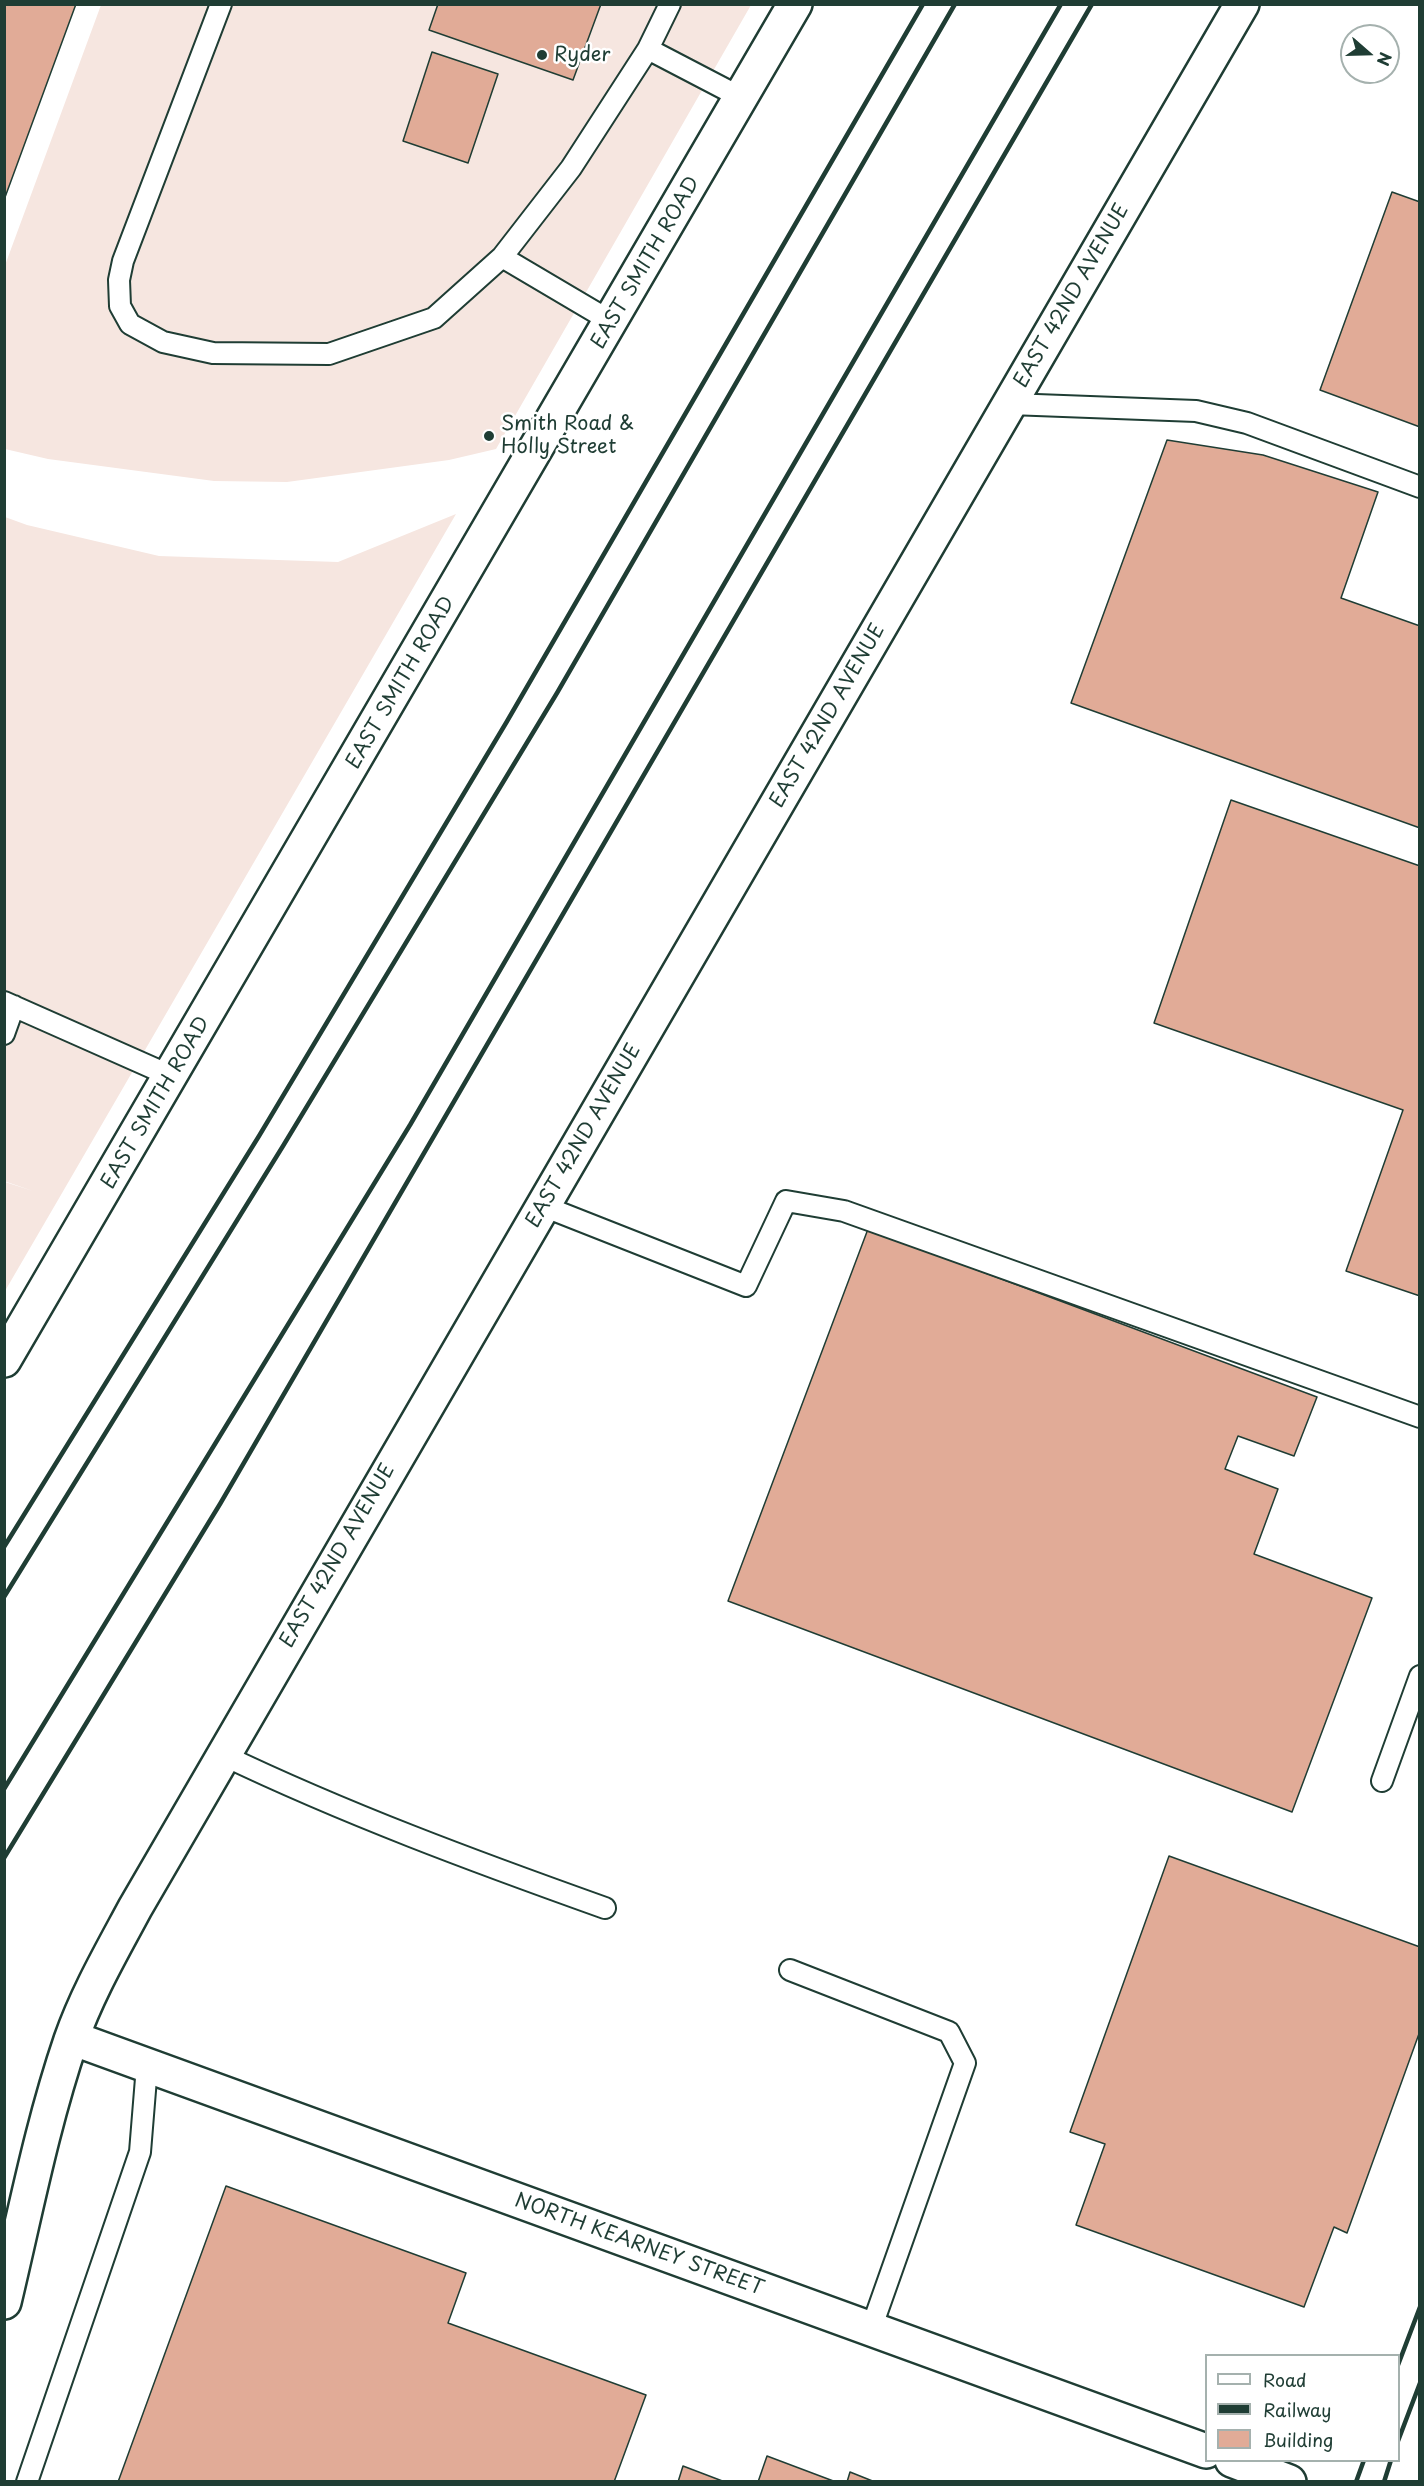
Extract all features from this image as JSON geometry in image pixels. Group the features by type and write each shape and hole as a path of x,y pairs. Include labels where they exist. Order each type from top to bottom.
{"street":[{"name":"EAST SMITH ROAD","path":"4,1360 612,322 795,4"},
{"name":"EAST 42ND AVENUE","path":"4,2302 53,2100 72,2038 96,1981 135,1908 1242,4"},
{"name":"NORTH KEARNEY STREET","path":"72,2038 1205,2451"},
{"path":"1237,2462 1289,2481"}],"lane":[{"path":"221,4 123,261 119,280 120,306 130,324 163,342 213,352 329,354 434,318 502,257 571,168 648,49 670,4"},
{"path":"648,49 742,98"},
{"path":"502,257 612,322"},
{"path":"1010,404 1196,411 1247,423 1419,487"},
{"path":"4,1034 9,1004 171,1076"},
{"path":"543,1206 746,1286 786,1201 844,1211 1419,1417"},
{"path":"1382,1781 1419,1676"},
{"path":"223,1755 285,1785 479,1863 605,1908"},
{"path":"790,1970 949,2032 965,2063 871,2329"},
{"path":"27,2481 140,2152 147,2066"}],"shaded area":[{"path":"101,5 751,5 496,449 449,460 287,482 214,481 48,459 5,449 4,268"},
{"path":"456,514 5,1291 5,1182 33,1191 4,1181 5,517 27,525 159,556 338,562"}],"building":[{"path":"4,4 76,4 4,200"},
{"name":"Ryder","path":"438,4 601,4 573,80 429,30"},
{"path":"432,52 498,74 468,163 403,141"},
{"path":"1392,192 1420,202 1420,427 1320,390"},
{"path":"1167,440 1263,455 1378,492 1341,598 1420,626 1420,828 1071,703"},
{"path":"1231,800 1420,866 1420,1296 1346,1271 1403,1110 1154,1023"},
{"path":"868,1229 1317,1397 1294,1456 1238,1436 1225,1469 1278,1489 1254,1554 1372,1598 1292,1812 728,1601"},
{"path":"1169,1856 1420,1947 1420,2031 1347,2233 1334,2227 1304,2307 1076,2225 1105,2144 1070,2132"},
{"path":"226,2186 466,2273 448,2323 646,2395 614,2482 118,2482"},
{"path":"767,2456 836,2482 758,2482"},
{"path":"683,2466 725,2482 678,2482"},
{"path":"850,2472 875,2482 847,2482"}],"railway":[{"path":"4,1547 259,1136 506,723 923,4"},
{"path":"4,1597 283,1146 557,693 955,4"},
{"path":"4,1789 410,1125 1061,4"},
{"path":"4,1858 220,1504 1092,4"},
{"path":"1400,2360 1420,2307"},
{"path":"1400,2436 1420,2383"},
{"path":"1356,2482 1363,2462"},
{"path":"1384,2482 1390,2462"}],"place":[{"name":"Ryder","path":"542,55"},
{"name":"Smith Road & Holly Street","path":"489,436"}]}
